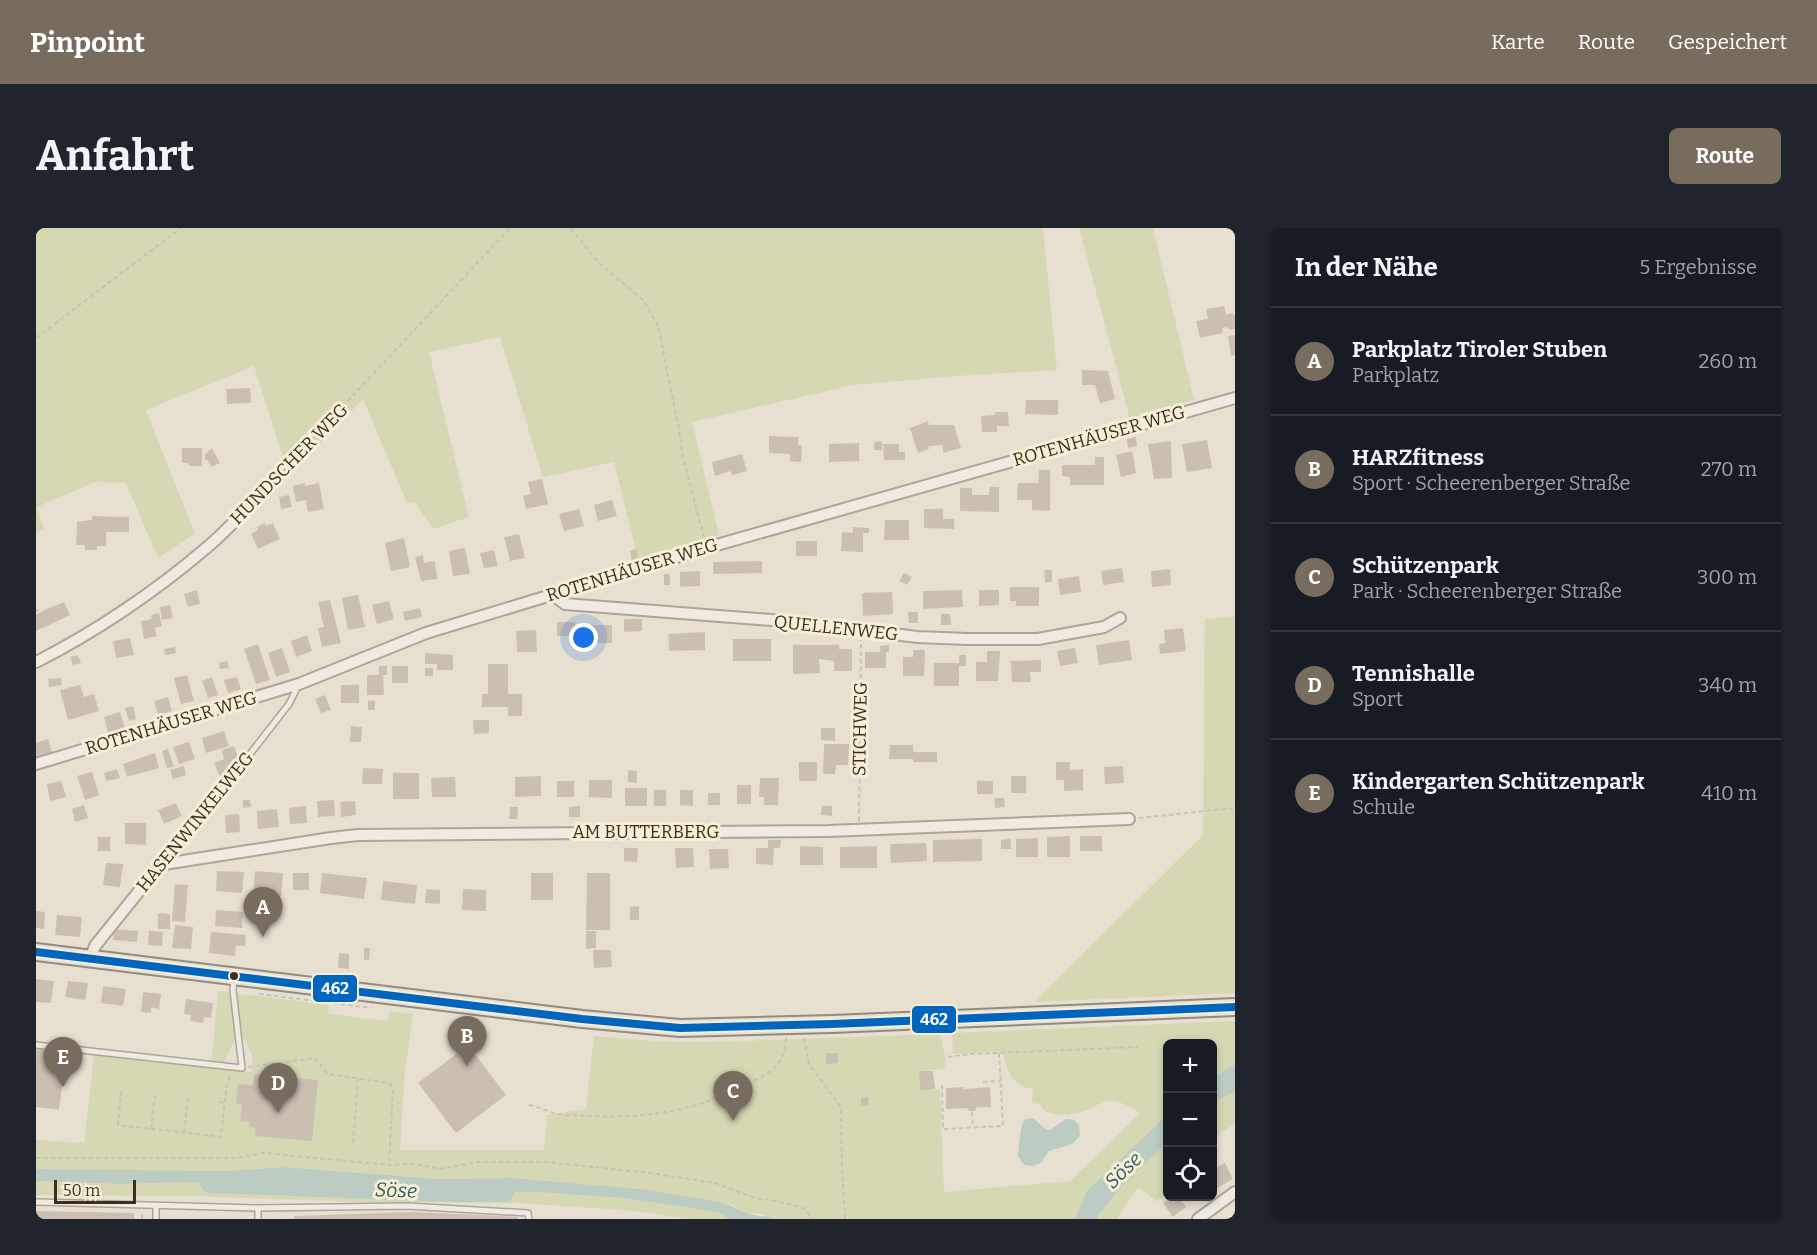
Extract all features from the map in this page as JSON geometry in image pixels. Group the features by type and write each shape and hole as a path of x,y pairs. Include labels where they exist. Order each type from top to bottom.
{"main road":[{"path":"36,952 582,1019 680,1028 809,1025 1235,1007"}],"street":[{"name":"ROTENHÄUSER WEG","path":"36,764 299,684 426,633 706,548 1235,398"},
{"name":"HUNDSCHER WEG","path":"36,662 75,642 144,596 206,549 280,473"},
{"name":"QUELLENWEG","path":"553,595 565,604 861,629 917,637 1038,639 1104,627 1120,618"},
{"name":"AM BUTTERBERG","path":"164,864 358,835 859,830 1129,819"},
{"name":"HASENWINKELWEG","path":"90,958 95,946 152,875 164,864"},
{"path":"1198,1219 1235,1192"}],"lane":[{"name":"HASENWINKELWEG","path":"164,864 289,704 299,684"},
{"path":"36,1045 242,1068 233,990 234,976"},
{"path":"36,1202 258,1208 407,1206 528,1214 529,1219"},
{"path":"156,1206 156,1219"},
{"path":"258,1208 258,1219"}],"path":[{"path":"36,338 181,228"},
{"name":"HUNDSCHER WEG","path":"280,473 510,228"},
{"path":"572,228 598,262 644,301 658,326 683,458 706,548"},
{"name":"STICHWEG","path":"859,830 861,629"},
{"path":"1129,819 1235,808"},
{"path":"804,1035 809,1064 841,1107 845,1219"},
{"path":"529,1105 558,1114 607,1117 662,1113 697,1106 741,1087 773,1069 782,1060 786,1036"},
{"path":"948,1058 971,1054 1138,1047"},
{"path":"942,1085 943,1129 1003,1126 999,1053"},
{"path":"122,1091 118,1125 221,1137 227,1081 233,1075 241,1073 242,1068 315,1058 328,1074 389,1083 393,1088 389,1165"},
{"path":"353,1143 358,1079"},
{"path":"983,1082 1001,1081"},
{"path":"151,1129 155,1095"},
{"path":"184,1132 187,1098"},
{"path":"219,1102 225,1102"},
{"path":"972,1112 973,1127"},
{"path":"36,1158 236,1158 264,1153 389,1165 415,1164 440,1168 478,1162 547,1161 715,1183 755,1198 803,1208 814,1219"}],"green space":[{"path":"36,228 1043,228 1057,370 853,385 692,422 719,535 638,559 614,462 543,477 500,337 429,352 469,517 433,529 415,502 407,503 363,399 311,453 283,457 254,366 146,410 195,534 158,558 126,483 95,482 37,507 44,529 36,533"},
{"path":"1079,228 1153,228 1194,400 1130,419"},
{"path":"1235,616 1235,993 1034,1002 1203,835 1205,619"},
{"path":"218,991 329,1005 328,1014 388,1021 389,1011 413,1014 404,1080 400,1150 544,1150 547,1115 586,1109 594,1036 667,1042 715,1042 940,1034 946,1062 944,1069 919,1072 920,1090 940,1089 944,1192 1070,1181 1140,1113 1113,1101 1103,1102 1075,1113 1047,1112 1040,1104 1032,1103 1033,1089 1019,1084 1011,1076 1002,1051 953,1054 952,1033 1235,1021 1235,1064 1217,1075 1217,1039 1163,1039 1163,1133 1078,1219 775,1219 762,1214 747,1213 721,1202 640,1189 513,1178 439,1179 283,1167 227,1171 36,1169 36,1140 84,1143 94,1055 251,1072 253,1058 243,1038 235,1039 224,1062 212,1060"},
{"path":"1235,1074 1235,1124 1217,1135 1217,1093 1217,1089"},
{"path":"1163,1143 1163,1197 1156,1201 1138,1187 1117,1219 1095,1219 1128,1179"},
{"path":"36,1181 122,1184 194,1182 462,1192 537,1192 623,1198 720,1213 729,1219 688,1219 634,1211 519,1203 36,1195"}],"shaded area":[{"path":"1235,1064 1235,1074 1217,1089 1217,1075"},
{"path":"1030,1118 1050,1130 1066,1119 1074,1120 1079,1125 1080,1136 1072,1144 1049,1151 1041,1163 1033,1166 1024,1165 1018,1156 1020,1137 1024,1120"},
{"path":"1163,1133 1163,1143 1128,1179 1095,1219 1078,1219"},
{"path":"283,1167 439,1179 513,1178 640,1189 721,1202 750,1214 775,1219 729,1219 720,1213 623,1198 537,1192 462,1192 194,1182 122,1184 36,1181 36,1169 227,1171"}],"building":[{"path":"1224,306 1226,315 1232,313 1235,315 1235,329 1222,328 1223,333 1200,338 1196,321 1208,319 1206,309"},
{"path":"1235,335 1235,355 1231,356 1228,336"},
{"path":"1082,370 1108,371 1115,399 1100,403 1095,385 1082,385"},
{"path":"250,388 251,403 227,404 226,389"},
{"path":"1026,400 1058,400 1058,415 1025,414"},
{"path":"995,412 1008,412 1009,426 997,426 997,432 982,432 981,416 995,415"},
{"path":"928,421 929,425 954,425 961,448 943,453 943,445 928,446 929,449 918,453 910,428"},
{"path":"769,436 798,437 798,445 802,445 801,462 790,461 790,454 769,453"},
{"path":"1136,437 1137,446 1128,448 1127,439"},
{"path":"1207,440 1212,468 1187,472 1182,444"},
{"path":"882,441 882,450 874,450 874,442"},
{"path":"1171,441 1172,478 1154,479 1148,444"},
{"path":"859,443 859,461 829,462 829,444"},
{"path":"883,444 899,444 899,452 905,452 905,460 884,460"},
{"path":"182,448 202,448 202,466 189,466 188,463 182,463"},
{"path":"212,448 220,463 211,467 205,460 205,454"},
{"path":"1132,451 1136,473 1121,477 1116,455"},
{"path":"742,454 747,471 732,475 731,471 715,476 712,462"},
{"path":"1095,457 1104,457 1104,485 1070,485 1070,477 1062,476 1062,465 1095,465"},
{"path":"1039,470 1050,470 1050,511 1032,510 1032,500 1017,500 1018,483 1038,483"},
{"path":"542,479 548,504 526,509 523,496 531,494 528,482"},
{"path":"305,483 305,486 319,483 324,509 308,512 306,500 296,502 293,486"},
{"path":"990,487 999,487 999,512 960,511 960,488 972,488 972,495 989,495"},
{"path":"289,495 292,507 281,509 279,497"},
{"path":"612,500 617,516 598,521 594,505"},
{"path":"579,509 584,526 564,531 559,514"},
{"path":"924,509 943,509 943,519 954,519 954,529 924,528"},
{"path":"92,516 129,517 129,532 106,532 106,546 97,546 97,550 85,550 85,545 76,545 77,522 92,520"},
{"path":"885,520 909,520 909,540 884,540"},
{"path":"265,523 266,526 273,523 280,539 258,549 251,534"},
{"path":"853,527 869,528 869,533 863,533 863,552 841,551 842,532 853,533"},
{"path":"519,534 525,558 510,561 504,537"},
{"path":"404,538 410,567 391,571 385,543"},
{"path":"796,541 817,541 817,556 796,556"},
{"path":"465,548 470,574 453,576 449,551"},
{"path":"636,549 638,559 632,561 630,551"},
{"path":"494,550 498,566 484,568 480,553"},
{"path":"423,555 424,563 435,561 437,579 421,581 415,557"},
{"path":"762,561 762,573 713,574 713,562"},
{"path":"1122,568 1124,582 1103,585 1101,571"},
{"path":"1170,569 1171,585 1152,587 1151,571"},
{"path":"1044,570 1052,570 1052,582 1045,582"},
{"path":"700,571 700,586 680,587 680,572"},
{"path":"904,573 912,577 907,585 899,581"},
{"path":"664,574 670,574 670,585 664,585"},
{"path":"1079,576 1081,592 1060,595 1058,579"},
{"path":"1010,587 1039,587 1039,606 1016,606 1016,601 1010,601"},
{"path":"197,590 200,604 188,607 184,594"},
{"path":"962,590 963,607 923,609 923,591"},
{"path":"979,590 999,590 999,605 979,606"},
{"path":"892,592 893,614 863,616 862,593"},
{"path":"358,595 365,627 348,630 342,598"},
{"path":"330,600 341,643 322,647 318,628 324,627 318,602"},
{"path":"389,601 394,619 377,624 372,605"},
{"path":"64,602 70,615 36,631 36,614"},
{"path":"170,605 173,618 162,620 160,607"},
{"path":"420,608 422,617 405,621 403,612"},
{"path":"908,612 918,612 918,623 909,623"},
{"path":"159,613 162,626 155,628 157,636 144,639 141,621 152,619 151,615"},
{"path":"941,614 950,614 951,625 941,625"},
{"path":"624,619 642,619 642,631 624,632"},
{"path":"557,622 575,622 575,636 557,636"},
{"path":"591,625 612,625 612,643 591,643"},
{"path":"1183,628 1186,651 1160,654 1159,644 1165,643 1164,630"},
{"path":"536,630 537,652 517,652 516,631"},
{"path":"705,632 705,650 669,651 668,634"},
{"path":"307,635 312,651 296,657 291,641"},
{"path":"130,638 134,655 116,658 113,641"},
{"path":"733,639 771,639 771,661 733,661"},
{"path":"1129,640 1132,660 1099,665 1096,645"},
{"path":"258,644 270,680 256,684 244,649"},
{"path":"793,645 839,645 839,649 852,649 852,671 834,671 834,661 819,659 820,673 793,674"},
{"path":"889,645 889,652 886,652 886,668 865,668 865,652 880,652 880,646"},
{"path":"175,647 176,653 165,655 164,649"},
{"path":"282,648 290,672 276,677 268,653"},
{"path":"1075,648 1078,663 1060,666 1057,651"},
{"path":"913,650 925,650 924,676 903,676 903,657 913,657"},
{"path":"987,651 1000,651 998,681 976,681 976,662 987,662"},
{"path":"425,653 453,655 453,670 437,670 437,664 425,664"},
{"path":"78,655 81,663 73,665 70,657"},
{"path":"959,655 966,655 966,666 959,666 959,686 934,686 934,663 959,663"},
{"path":"1041,660 1041,672 1030,672 1031,682 1012,682 1011,661"},
{"path":"227,661 229,668 220,669 219,663"},
{"path":"488,664 508,664 508,694 522,694 522,716 508,716 508,707 482,707 482,694 488,694"},
{"path":"379,666 387,666 387,675 383,675 384,695 367,695 367,675 379,675"},
{"path":"392,666 408,666 408,683 392,683"},
{"path":"425,668 433,668 433,676 425,676"},
{"path":"187,675 194,701 181,704 174,678"},
{"path":"212,677 218,695 208,698 202,681"},
{"path":"237,677 241,689 228,693 224,680"},
{"path":"61,678 62,685 49,687 48,679"},
{"path":"80,685 84,697 94,694 99,711 68,720 60,690"},
{"path":"341,685 359,685 359,703 341,703"},
{"path":"325,695 331,710 321,713 315,699"},
{"path":"168,697 172,711 158,715 154,701"},
{"path":"368,701 375,701 375,710 368,710"},
{"path":"133,706 136,719 129,721 125,708"},
{"path":"120,712 125,728 108,733 104,717"},
{"path":"473,720 489,720 489,733 474,734"},
{"path":"351,726 362,727 361,742 350,742"},
{"path":"821,728 835,728 835,741 821,740"},
{"path":"224,731 229,746 206,753 202,738"},
{"path":"48,739 52,752 36,758 36,743"},
{"path":"189,742 195,759 179,764 173,747"},
{"path":"824,744 849,744 848,765 836,765 835,774 823,774"},
{"path":"890,745 913,745 913,752 937,752 937,762 889,759"},
{"path":"234,746 238,756 220,777 214,763 224,759 222,750"},
{"path":"168,749 174,766 167,769 162,751"},
{"path":"155,753 159,768 127,777 123,764"},
{"path":"799,762 817,762 817,781 799,781"},
{"path":"1056,762 1070,762 1070,770 1083,769 1083,790 1064,791 1064,780 1056,780"},
{"path":"184,766 186,775 173,779 170,770"},
{"path":"1123,766 1124,783 1105,784 1104,767"},
{"path":"363,768 383,769 382,784 362,784"},
{"path":"117,769 120,778 106,781 104,773"},
{"path":"628,770 637,771 637,783 628,782"},
{"path":"92,772 99,795 85,800 77,776"},
{"path":"393,773 419,773 419,799 393,799"},
{"path":"541,776 541,796 515,797 515,777"},
{"path":"1011,776 1026,776 1026,793 1011,793"},
{"path":"455,777 456,797 432,797 431,778"},
{"path":"760,778 779,778 778,805 764,805 764,797 759,797"},
{"path":"589,780 612,780 612,798 589,797"},
{"path":"61,781 66,797 50,801 47,784"},
{"path":"557,781 574,781 574,797 557,797"},
{"path":"977,781 993,781 993,794 977,794"},
{"path":"737,785 751,785 751,804 737,804"},
{"path":"625,788 647,788 647,806 625,806"},
{"path":"654,790 666,790 666,806 654,806"},
{"path":"680,790 693,790 693,806 680,805"},
{"path":"708,793 720,793 720,805 708,805"},
{"path":"994,798 1004,798 1005,807 995,808"},
{"path":"243,800 250,800 251,807 243,808"},
{"path":"334,800 335,816 318,817 317,801"},
{"path":"355,801 356,815 341,817 340,802"},
{"path":"176,803 182,816 164,824 158,810"},
{"path":"84,805 88,818 75,822 72,809"},
{"path":"306,806 307,823 290,824 289,808"},
{"path":"580,806 580,817 569,817 569,807"},
{"path":"822,806 832,806 832,816 821,815"},
{"path":"510,807 518,807 517,819 509,819"},
{"path":"277,809 279,827 258,829 257,811"},
{"path":"239,814 240,832 226,833 225,815"},
{"path":"125,823 146,823 146,845 125,844"},
{"path":"1070,836 1070,857 1047,857 1047,837"},
{"path":"1080,836 1102,836 1102,851 1080,851"},
{"path":"98,837 110,837 110,851 98,851"},
{"path":"1038,838 1038,857 1016,857 1016,839"},
{"path":"982,839 982,861 933,862 933,840"},
{"path":"1010,839 1011,849 1001,849 1001,840"},
{"path":"768,840 781,840 780,848 774,848 773,865 756,864 756,848 768,848"},
{"path":"926,843 927,861 891,863 890,844"},
{"path":"800,846 823,847 823,865 800,865"},
{"path":"877,846 877,868 840,868 840,847"},
{"path":"624,848 638,848 637,862 624,861"},
{"path":"675,848 693,848 694,867 676,868"},
{"path":"709,849 728,849 729,868 710,869"},
{"path":"106,863 123,864 120,887 103,885"},
{"path":"217,871 244,872 242,893 216,891"},
{"path":"255,871 283,873 281,896 253,894"},
{"path":"293,873 309,873 309,890 293,890"},
{"path":"322,873 367,878 364,899 320,893"},
{"path":"531,873 553,873 553,900 531,900"},
{"path":"587,873 610,873 610,930 586,930"},
{"path":"383,881 417,885 415,904 381,900"},
{"path":"175,884 188,885 185,922 172,921"},
{"path":"426,889 440,890 440,904 425,903"},
{"path":"463,889 486,890 486,911 462,910"},
{"path":"639,906 639,920 630,920 630,907"},
{"path":"216,910 243,912 242,928 215,926"},
{"path":"36,911 45,912 44,929 36,928"},
{"path":"158,913 170,914 170,929 158,929"},
{"path":"57,915 82,917 80,937 55,935"},
{"path":"175,925 193,927 191,949 172,948"},
{"path":"114,929 138,931 137,942 113,940"},
{"path":"149,931 163,932 162,946 148,945"},
{"path":"586,931 596,931 596,948 586,949"},
{"path":"211,932 246,935 245,946 236,946 235,956 209,953"},
{"path":"364,948 370,948 369,960 364,960"},
{"path":"593,950 611,950 612,967 594,968"},
{"path":"339,953 349,954 349,969 338,968"},
{"path":"36,979 54,981 51,1003 36,1002"},
{"path":"68,981 88,983 85,1000 65,997"},
{"path":"103,986 126,989 123,1006 101,1003"},
{"path":"143,992 161,994 159,1009 151,1007 151,1013 141,1012"},
{"path":"186,999 213,1003 211,1018 204,1017 203,1023 190,1021 191,1015 184,1014"},
{"path":"468,1045 506,1095 456,1133 418,1083"},
{"path":"36,1049 66,1054 59,1110 36,1107"},
{"path":"826,1053 838,1053 838,1063 826,1064"},
{"path":"919,1071 933,1071 935,1089 920,1090"},
{"path":"254,1074 318,1080 312,1141 255,1136 256,1128 249,1127 249,1122 240,1121 242,1104 236,1104 238,1084 253,1085"},
{"path":"963,1087 963,1089 990,1087 991,1107 977,1107 975,1111 969,1111 967,1108 946,1109 946,1088"},
{"path":"861,1097 868,1097 869,1105 861,1106"},
{"path":"1225,1163 1233,1179 1217,1188 1217,1167"},
{"path":"1181,1201 1186,1207 1173,1217 1163,1203"},
{"path":"36,1211 134,1213 134,1219 36,1219"},
{"path":"412,1212 518,1217 518,1219 294,1219 294,1216"}],"waterway":[{"name":"Söse","path":"1217,1089 1235,1080"},
{"name":"Söse","path":"1086,1219 1095,1197 1163,1133"},
{"name":"Söse","path":"210,1183 504,1192"}],"transit line":[{"name":"462","path":"36,952 582,1019 680,1028 1235,1007"}],"place":[{"name":"Parkplatz Tiroler Stuben","path":"263,937"},
{"name":"HARZfitness","path":"467,1066"},
{"name":"Kindergarten Schützenpark","path":"63,1087"},
{"name":"Tennishalle","path":"278,1113"},
{"name":"Schützenpark","path":"733,1121"}]}
